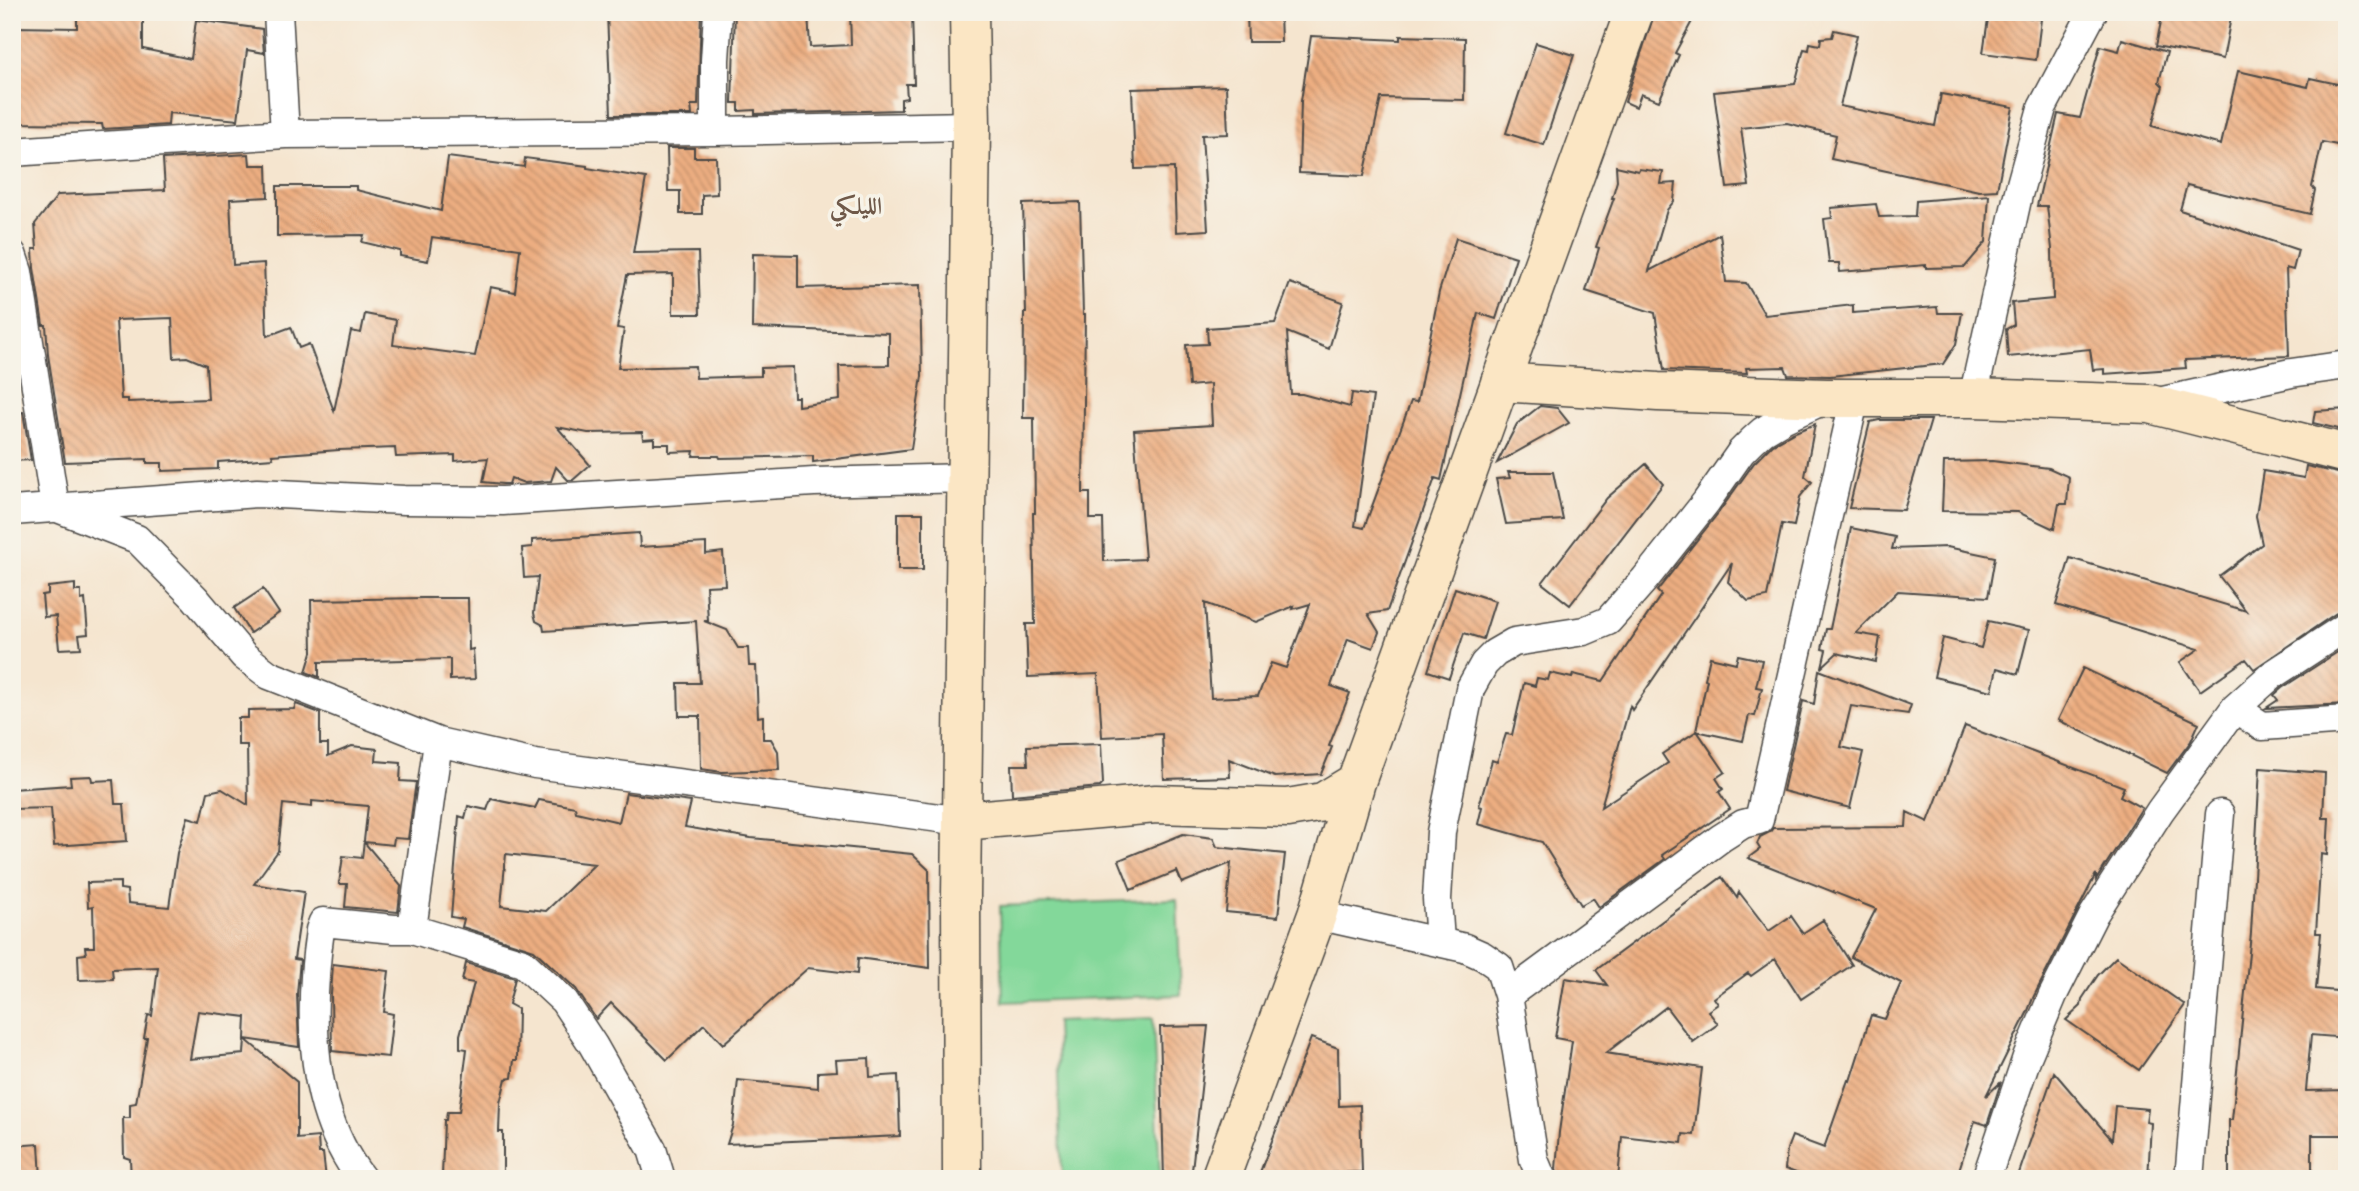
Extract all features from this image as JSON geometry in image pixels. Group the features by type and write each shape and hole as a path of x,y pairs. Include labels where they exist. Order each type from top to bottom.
{"street":[{"path":"278,12 285,134"},
{"path":"715,131 718,12"},
{"path":"962,1179 962,821 971,126 969,12"},
{"path":"1220,1179 1317,915 1356,782 1634,12"},
{"path":"1973,398 2018,195 2042,108 2093,12"},
{"path":"12,152 285,134 971,126"},
{"path":"12,254 18,272 55,507"},
{"path":"2151,404 2291,373 2347,365"},
{"path":"1500,382 1658,392 2151,404 2347,454"},
{"path":"1440,941 1437,899 1441,832 1470,690 1484,664 1495,653 1514,642 1584,631 1608,621 1663,557 1741,452 1763,430 1784,418 1841,398"},
{"path":"1508,995 1721,838 1743,824 1759,820 1841,398"},
{"path":"12,511 257,493 404,500 503,501 814,482 967,478"},
{"path":"55,507 137,539 195,598 244,656 269,675 438,742 535,764 962,821 1156,804 1288,808 1323,802 1356,782"},
{"path":"1986,1179 2032,1045 2053,995 2094,914 2160,811 2235,708 2272,675 2347,626"},
{"path":"2235,708 2262,726 2347,720"},
{"path":"412,929 438,742"},
{"path":"2189,1179 2220,814"},
{"path":"1317,915 1440,941 1483,956 1499,967 1508,995 1534,1160 1542,1179"},
{"path":"362,1179 347,1160 328,1119 321,1084 313,1021 320,930 323,922 412,929 523,962 564,1001 593,1045 652,1149 661,1179"}],"green space":[{"path":"1177,899 1181,995 1003,1002 1000,906"},
{"path":"1153,1018 1160,1179 1062,1179 1056,1022"}],"building":[{"path":"77,12 143,12 143,49 191,59 196,20 262,29 264,53 247,50 238,120 169,113 168,125 103,129 102,124 12,123 12,27 77,28"},
{"path":"607,12 701,12 698,105 691,105 692,115 611,115"},
{"path":"735,12 808,12 810,47 851,45 850,12 912,12 914,84 906,84 907,98 901,99 901,110 755,114 755,110 739,111 739,103 732,103"},
{"path":"1247,12 1280,12 1281,42 1248,42"},
{"path":"1655,12 1697,12 1675,53 1679,55 1659,101 1641,94 1636,107 1625,102"},
{"path":"1989,12 2041,19 2036,60 1983,53"},
{"path":"2163,12 2232,12 2223,59 2156,46"},
{"path":"1834,30 1857,35 1840,106 1935,126 1941,94 2013,107 1997,190 1979,191 1831,159 1836,135 1787,123 1741,128 1749,186 1727,188 1714,92 1795,84 1804,49 1809,50 1810,43 1820,45 1821,38 1832,37"},
{"path":"1311,36 1400,40 1400,36 1465,38 1464,100 1381,98 1364,176 1299,173 1301,101"},
{"path":"2122,39 2167,52 2159,82 2163,86 2152,126 2221,145 2238,71 2308,87 2310,78 2347,86 2347,147 2322,142 2312,187 2315,190 2310,214 2187,185 2180,210 2298,250 2293,270 2286,268 2289,356 2185,360 2186,368 2104,374 2104,369 2093,370 2090,349 2008,357 2006,329 2014,325 2012,303 2053,299 2052,249 2047,206 2037,206 2058,114 2080,118 2100,46 2119,51"},
{"path":"1536,43 1574,55 1544,145 1506,133"},
{"path":"1226,86 1228,134 1202,135 1208,230 1176,232 1174,168 1135,169 1132,89"},
{"path":"667,148 694,148 694,157 716,157 717,194 702,195 702,214 680,214 680,191 668,191"},
{"path":"249,154 250,165 267,165 268,197 230,199 233,265 264,263 267,336 291,327 299,348 309,344 334,411 351,331 361,333 365,314 396,320 393,345 475,356 490,287 515,292 520,249 432,237 428,261 400,256 400,251 362,242 364,235 277,236 277,186 356,186 356,190 441,211 448,157 524,167 525,158 587,166 646,178 633,253 698,252 700,314 673,314 673,274 627,275 617,328 624,329 618,368 695,366 696,378 761,376 761,368 793,367 794,397 798,397 798,406 840,400 839,366 889,365 889,333 752,328 753,254 798,255 798,288 920,285 922,376 911,449 813,462 813,456 720,458 693,456 694,451 669,452 669,444 654,444 654,438 643,439 642,432 588,433 557,427 590,465 573,480 568,480 556,467 551,481 524,483 511,478 509,484 483,482 488,458 455,461 455,455 396,457 395,448 272,455 273,458 218,462 218,469 162,471 162,463 147,463 147,459 65,462 48,355 46,325 43,325 34,268 33,249 37,249 35,224 58,195 165,190 163,159","holes":["172,318 174,358 187,357 206,365 208,399 128,402 128,399 121,399 116,320"]},
{"path":"1616,166 1638,171 1663,172 1661,184 1676,183 1674,201 1667,210 1649,271 1720,234 1726,282 1746,283 1765,315 1853,305 1853,313 1937,307 1938,313 1962,313 1956,344 1943,364 1830,376 1788,375 1785,367 1746,368 1747,373 1664,370 1655,313 1586,291 1599,248 1596,247 1614,198"},
{"path":"1989,195 1986,242 1965,267 1926,268 1926,265 1840,272 1839,263 1829,263 1824,219 1832,218 1831,208 1876,204 1879,217 1915,216 1916,201"},
{"path":"1080,202 1085,314 1083,493 1090,493 1090,519 1103,519 1104,561 1145,559 1134,430 1212,425 1210,384 1189,386 1186,345 1208,344 1207,328 1275,323 1290,283 1343,302 1329,349 1287,332 1291,394 1302,394 1350,407 1352,393 1373,396 1355,526 1364,528 1411,401 1417,402 1439,292 1456,238 1516,257 1496,319 1478,313 1441,480 1435,478 1387,611 1368,614 1379,632 1373,648 1348,639 1331,686 1350,693 1321,774 1275,777 1229,759 1230,777 1164,779 1162,734 1102,737 1098,674 1028,677 1026,624 1035,624 1034,418 1023,418 1026,313 1023,204","holes":["1205,603 1256,622 1294,606 1293,609 1310,604 1286,668 1271,663 1258,696 1211,698"]},
{"path":"1540,406 1557,408 1569,423 1497,463 1517,424"},
{"path":"2347,409 2347,431 2313,423 2315,411"},
{"path":"23,412 31,460 12,461 12,413"},
{"path":"1931,420 1904,510 1849,508 1870,422"},
{"path":"1815,424 1805,476 1812,482 1800,497 1794,526 1782,524 1767,597 1748,601 1728,582 1732,563 1632,710 1630,706 1601,807 1668,763 1662,754 1697,731 1725,772 1716,778 1723,789 1719,792 1730,809 1662,855 1665,859 1599,907 1593,898 1581,905 1542,842 1478,824 1482,807 1479,806 1492,760 1497,762 1506,734 1512,735 1524,683 1535,686 1537,678 1548,680 1550,673 1572,678 1573,674 1603,681 1661,595 1657,591 1754,463 1773,444"},
{"path":"1992,461 2049,468 2069,477 2067,504 2059,504 2054,529 2018,512 1942,511 1944,462"},
{"path":"1646,464 1663,484 1570,605 1542,583 1607,498"},
{"path":"2306,466 2347,475 2347,609 2338,612 2254,669 2246,659 2200,691 2180,662 2199,649 2056,605 2070,558 2246,611 2219,576 2262,544 2256,516 2263,471 2304,478"},
{"path":"1508,472 1553,472 1563,520 1506,524 1496,479 1510,478"},
{"path":"898,513 923,513 923,570 898,570"},
{"path":"1851,528 1895,537 1892,549 1947,547 1995,557 1988,597 1898,591 1856,633 1880,637 1876,662 1837,653 1822,667 1826,650 1822,649 1826,629 1830,629"},
{"path":"639,533 640,547 706,543 706,554 723,552 725,585 706,586 708,621 704,621 727,630 738,648 748,648 749,666 756,666 758,717 763,716 763,739 771,739 778,751 779,770 722,772 701,769 700,716 679,716 678,683 700,683 696,621 544,631 543,625 536,621 534,613 538,577 524,578 522,548 532,547 532,540"},
{"path":"75,584 75,591 81,591 81,600 85,599 88,634 79,635 81,648 59,649 56,616 44,617 42,595 48,594 48,587"},
{"path":"1455,588 1495,601 1483,639 1464,633 1449,678 1428,671"},
{"path":"263,589 279,613 250,633 234,608"},
{"path":"468,598 469,650 473,649 475,679 450,680 450,659 319,662 319,677 306,672 312,652 311,600"},
{"path":"1988,621 2029,630 2018,674 1997,668 1992,691 1934,677 1943,638 1981,648"},
{"path":"2347,646 2347,704 2266,708 2278,700 2274,695 2282,688"},
{"path":"1738,655 1762,660 1756,687 1762,688 1755,716 1749,715 1743,741 1696,731 1710,657 1736,663"},
{"path":"2083,668 2199,723 2191,741 2167,773 2058,720"},
{"path":"1819,670 1911,705 1908,714 1851,706 1841,747 1863,752 1850,808 1783,791 1803,701 1814,704"},
{"path":"296,704 320,713 320,744 328,744 328,756 352,746 377,749 376,761 401,763 400,781 416,782 408,839 394,838 393,845 364,842 401,886 398,912 345,907 347,884 339,884 343,856 362,858 368,806 312,801 312,807 283,804 278,851 254,884 304,892 294,959 300,960 297,994 299,1047 245,1039 297,1082 297,1139 318,1137 326,1179 131,1179 130,1159 124,1157 123,1118 130,1118 130,1104 136,1103 147,1038 144,1038 148,1015 152,1016 158,967 112,969 113,979 79,980 78,955 86,954 85,947 94,947 93,906 88,907 87,883 120,882 120,889 127,890 128,903 169,907 177,853 188,817 201,821 208,792 222,789 248,805 247,745 238,745 238,718 248,718 248,710 294,709","holes":["198,1011 246,1017 244,1054 190,1059"]},
{"path":"1965,726 2124,787 2120,796 2142,808 2096,880 2096,874 2033,998 1986,1096 2001,1082 1987,1125 1975,1121 1956,1179 1813,1179 1785,1169 1787,1149 1792,1136 1824,1148 1848,1080 1850,1081 1871,1015 1885,1019 1901,983 1851,957 1876,909 1748,858 1760,849 1757,844 1760,837 1773,828 1906,827 1907,812 1928,822"},
{"path":"1101,744 1103,784 1100,787 1012,795 1011,765 1028,765 1027,746"},
{"path":"2260,768 2325,773 2323,818 2329,818 2327,855 2321,854 2316,933 2321,933 2316,989 2347,992 2347,1038 2311,1035 2306,1091 2347,1090 2347,1135 2312,1135 2312,1179 2229,1179 2229,1120 2232,1120 2251,933"},
{"path":"91,776 92,781 113,780 115,804 124,804 127,841 54,846 51,808 12,809 12,789 71,785 70,777"},
{"path":"626,793 691,802 685,827 751,838 912,854 929,870 930,968 858,958 857,974 808,968 723,1044 704,1024 667,1060 611,1003 596,1019 576,989 534,950 462,927 464,919 451,917 459,816 465,818 468,806 487,810 491,799 535,808 539,800 575,807 576,812 619,822","holes":["506,854 595,864 546,911 501,906"]},
{"path":"1183,834 1213,838 1217,847 1285,854 1278,917 1226,912 1231,863 1182,883 1177,871 1131,890 1119,860"},
{"path":"1722,877 1737,898 1739,892 1769,931 1791,916 1803,933 1823,920 1852,965 1801,999 1775,959 1751,976 1748,973 1714,998 1718,1004 1708,1011 1718,1024 1693,1042 1666,1007 1606,1053 1702,1068 1694,1135 1683,1134 1682,1143 1622,1136 1618,1179 1558,1179 1556,1169 1559,1132 1572,1041 1555,1038 1565,978 1607,985 1596,970"},
{"path":"2116,957 2185,1005 2139,1070 2066,1020 2081,1006 2082,999 2098,975"},
{"path":"466,963 515,978 509,1004 518,1009 517,1060 514,1060 512,1078 506,1079 500,1103 499,1132 503,1132 503,1179 442,1177 444,1120 447,1112 459,1112 467,1049 460,1048 460,1035 474,983 462,981"},
{"path":"333,964 389,971 384,1012 393,1014 388,1057 332,1051"},
{"path":"1208,1026 1191,1179 1164,1179 1160,1027"},
{"path":"1311,1038 1338,1048 1339,1106 1360,1105 1362,1172 1259,1175"},
{"path":"869,1058 870,1077 898,1075 900,1136 727,1144 733,1125 738,1080 818,1088 818,1072 837,1071 836,1060"},
{"path":"2054,1072 2112,1140 2115,1106 2148,1109 2146,1122 2151,1123 2148,1179 2017,1179"},
{"path":"39,1144 41,1179 12,1179 12,1146"}],"district":[{"name":"الليلكي","path":"856,206"}]}
